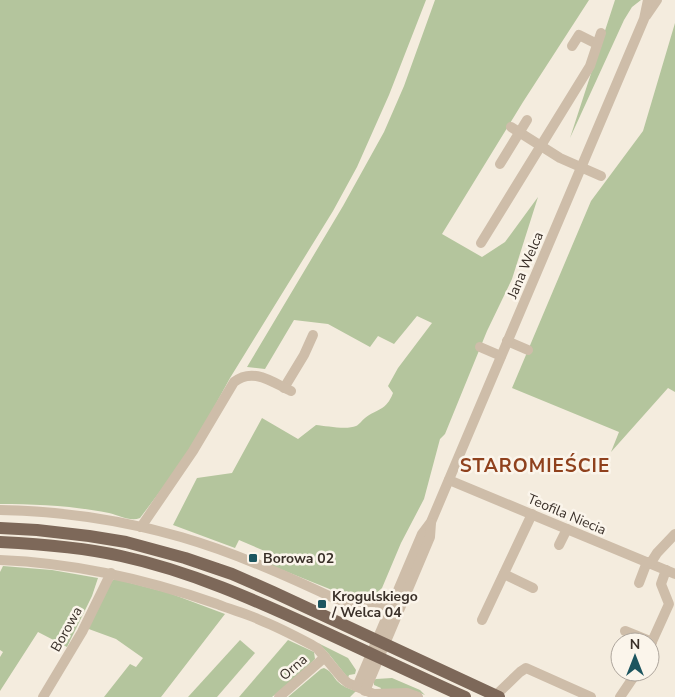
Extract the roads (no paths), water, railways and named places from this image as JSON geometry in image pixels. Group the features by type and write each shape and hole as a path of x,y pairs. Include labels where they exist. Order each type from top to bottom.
{"main road":[{"path":"0,528 90,536 126,542 185,558 232,574 497,696"},
{"path":"0,542 87,550 121,556 174,570 248,597 464,697"}],"street":[{"name":"Jana Welca","path":"361,689 422,534 431,522 644,19 648,0"},
{"name":"Jana Welca","path":"644,19 658,0"},
{"path":"481,243 590,66 602,33"},
{"path":"572,46 579,35 597,44"},
{"path":"500,164 515,130 527,120"},
{"path":"515,130 560,158 601,176"},
{"path":"141,527 193,451 234,382 242,376 258,376 287,390 313,335"},
{"path":"507,342 528,350"},
{"path":"480,347 501,356"},
{"name":"Teofila Niecia","path":"449,480 670,572"},
{"path":"0,510 63,514 141,527 183,538 236,556 340,601 376,602 394,609"},
{"path":"482,620 532,514"},
{"path":"559,545 566,529"},
{"path":"639,583 649,563 675,534"},
{"path":"0,560 49,563 110,573 173,589 251,616 312,645 325,657 342,678 361,689 383,695 407,694 418,697"},
{"path":"656,632 669,604 661,584 670,572"},
{"name":"Borowa","path":"43,697 82,632 110,573"},
{"path":"504,574 533,588"},
{"name":"Orna","path":"279,697 325,657"},
{"path":"497,696 526,668 591,697"},
{"path":"620,697 630,682"}],"place":[{"name":"Borowa 02","path":"253,558"},
{"name":"Krogulskiego / Welca 04","path":"322,604"}],"district":[{"name":"STAROMIEŚCIE","path":"535,465"}]}
